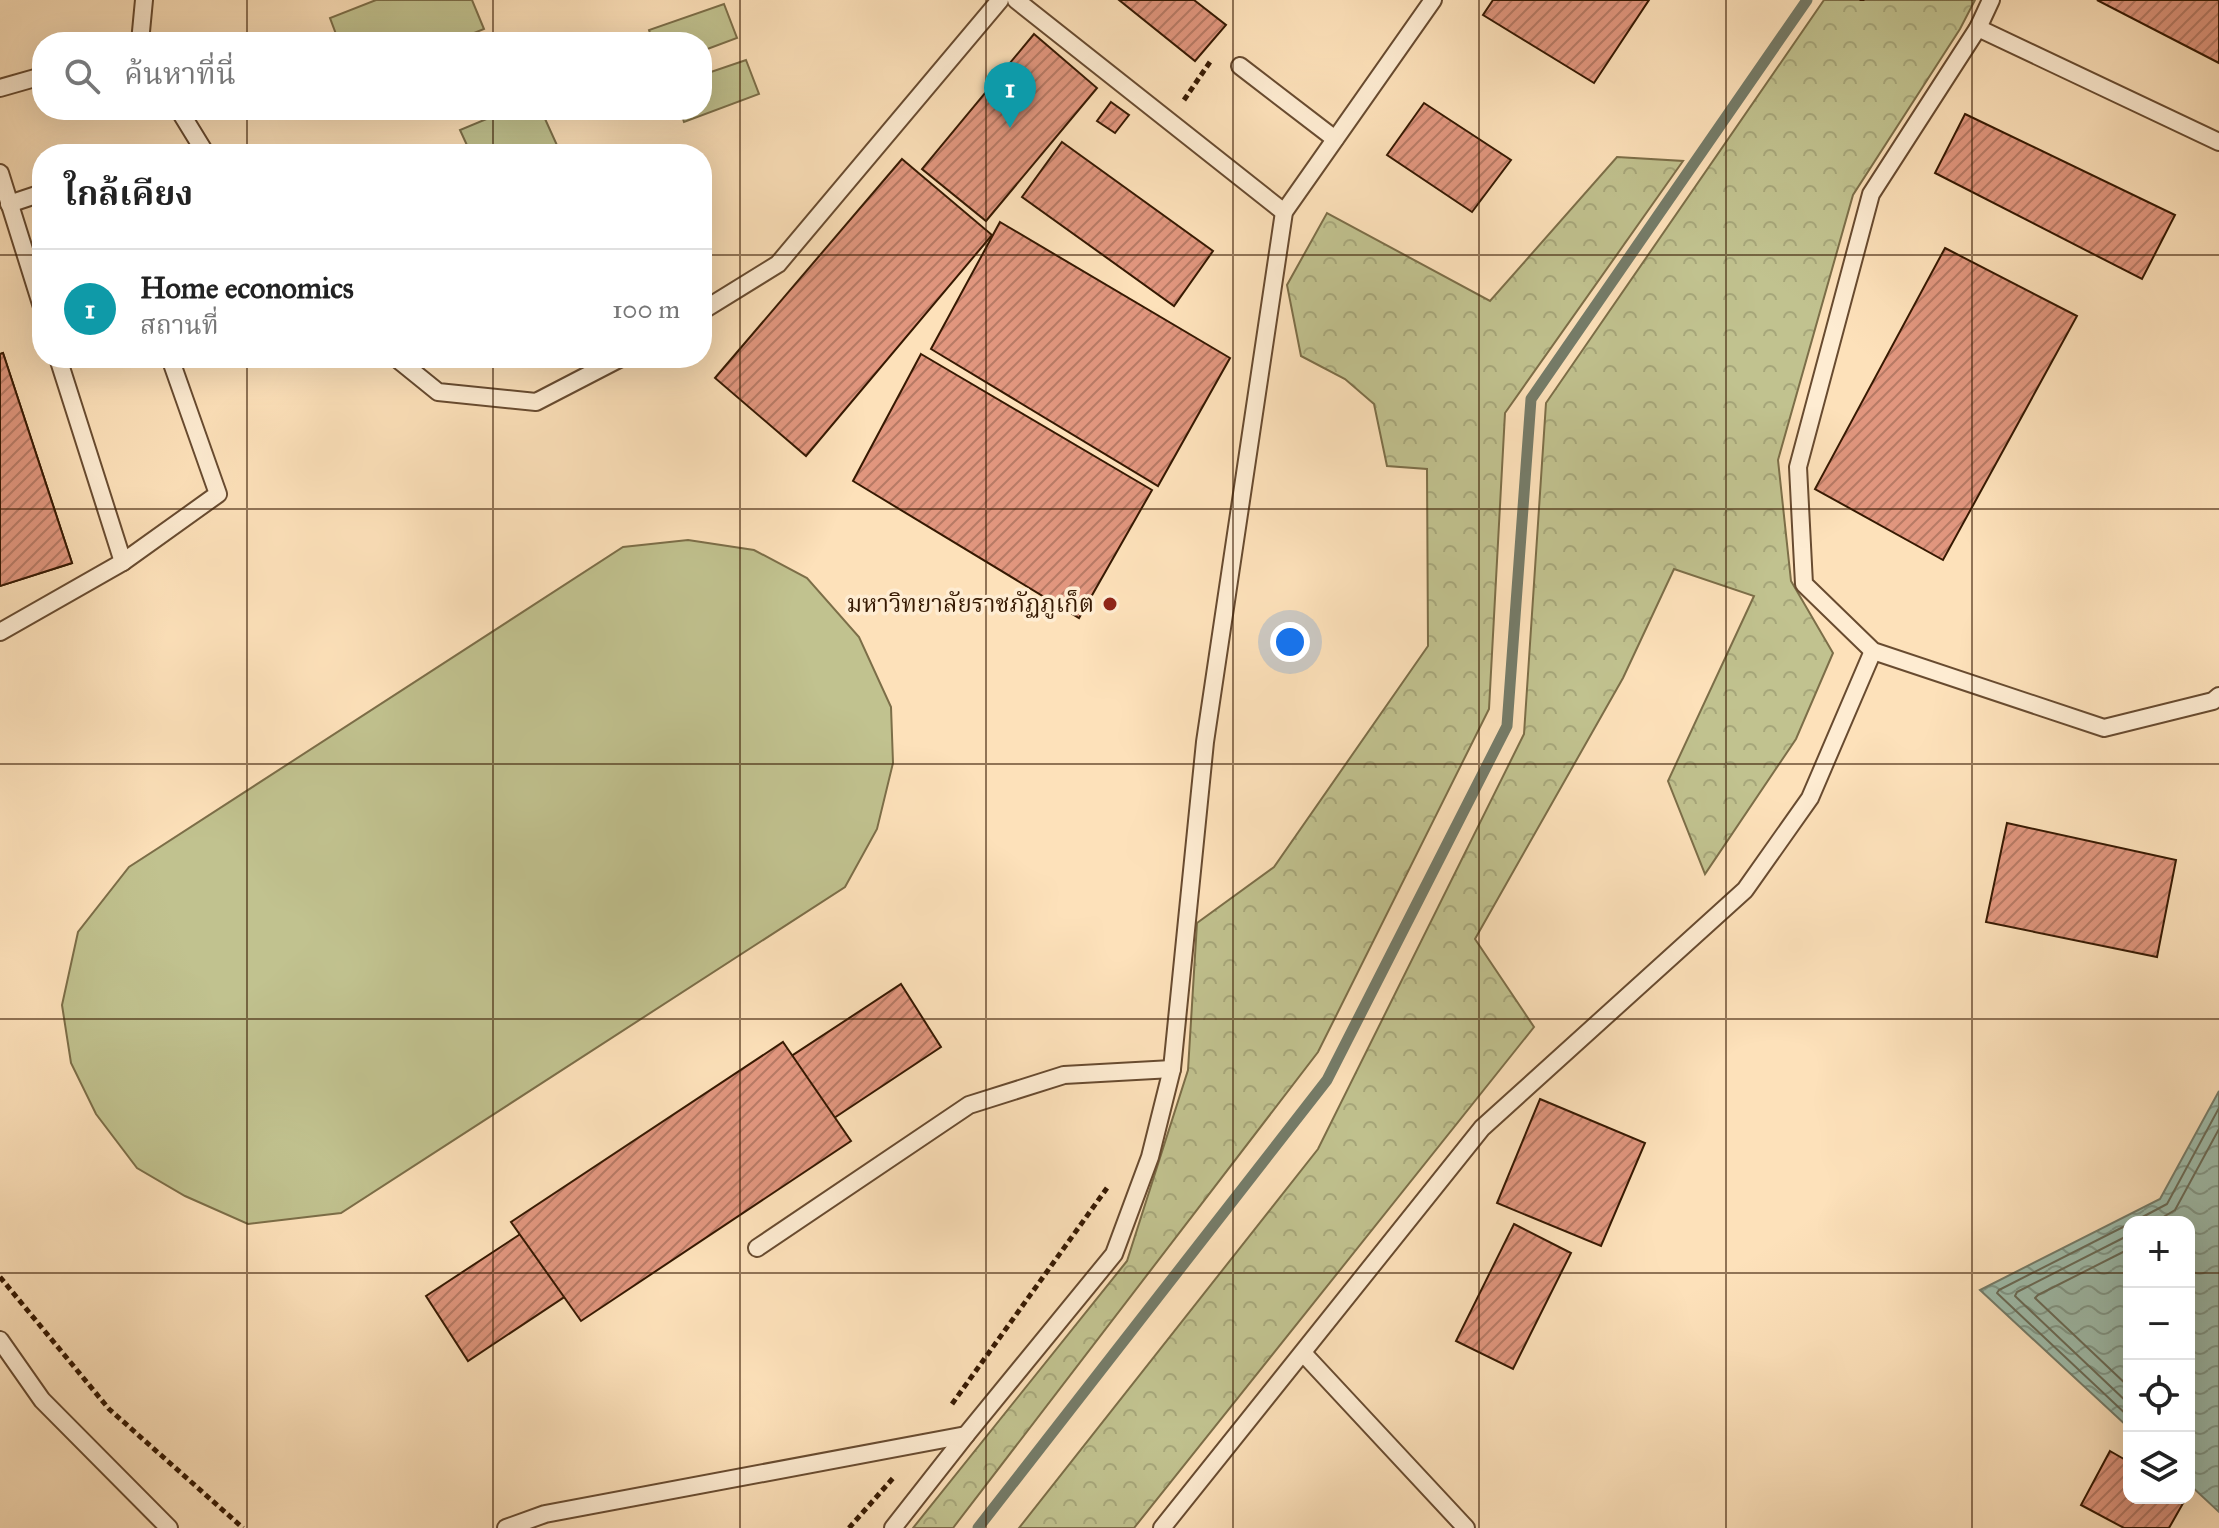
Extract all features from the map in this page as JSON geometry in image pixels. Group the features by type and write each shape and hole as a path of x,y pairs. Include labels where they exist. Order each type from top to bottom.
{"lane":[{"path":"141,32 144,0"},
{"path":"712,305 778,264 1000,0"},
{"path":"1016,0 1284,212"},
{"path":"893,1528 1114,1254 1150,1157 1172,1069 1205,742 1284,212 1433,0"},
{"path":"1991,0 1978,28 1871,194 1798,467 1804,584 1873,651 2104,728 2213,701 2219,696"},
{"path":"1978,28 2219,142"},
{"path":"1240,66 1335,139"},
{"path":"0,88 32,79"},
{"path":"185,120 200,144"},
{"path":"0,173 32,276"},
{"path":"9,204 32,196"},
{"path":"61,368 123,562"},
{"path":"0,632 123,562 218,494 174,368"},
{"path":"408,368 438,392 536,402 602,368"},
{"path":"1162,1528 1482,1128 1745,890 1810,798 1873,651"},
{"path":"757,1248 969,1105 1064,1075 1172,1069"},
{"path":"0,1340 42,1400 169,1528"},
{"path":"1303,1353 1466,1528"},
{"path":"506,1528 545,1514 966,1435"}],"path":[{"path":"1169,120 1218,51"},
{"path":"849,1528 924,1442 1113,1180"},
{"path":"0,1277 109,1409 243,1528"}],"green space":[{"path":"376,0 472,0 484,29 477,32 335,32 330,18"},
{"path":"1824,0 1975,0 1960,29 1853,195 1778,460 1791,581 1833,653 1796,739 1705,874 1668,781 1754,596 1674,569 1623,678 1475,939 1534,1027 1134,1528 1019,1528 1318,1149 1524,734 1546,403"},
{"path":"724,4 737,38 712,47 712,32 649,30"},
{"path":"746,60 759,94 712,112 712,72"},
{"path":"484,120 546,120 556,144 466,144 460,130"},
{"path":"1617,157 1683,161 1505,413 1489,709 1318,1052 953,1528 913,1528 1127,1261 1188,1070 1197,923 1274,867 1428,646 1427,469 1387,466 1374,404 1345,379 1301,356 1287,285 1327,213 1490,301"},
{"path":"688,540 754,550 807,578 859,637 891,707 893,763 877,829 845,887 341,1213 248,1224 185,1196 137,1168 96,1114 71,1063 62,1005 78,932 129,867 623,547"}],"water":[{"path":"2219,1091 2219,1512 2195,1490 2195,1216 2126,1216 2160,1199"},
{"path":"2123,1218 2123,1422 1980,1290"}],"building":[{"path":"1119,0 1194,0 1226,25 1195,61"},
{"path":"1493,0 1649,0 1594,83 1483,15"},
{"path":"2097,0 2219,0 2219,63"},
{"path":"1034,34 1097,88 986,221 922,169"},
{"path":"1111,102 1129,115 1115,133 1097,121"},
{"path":"1424,103 1511,160 1472,212 1387,155"},
{"path":"1965,114 2175,215 2142,279 1935,173"},
{"path":"1062,142 1213,251 1174,306 1022,197"},
{"path":"902,159 992,235 806,456 715,378"},
{"path":"1000,222 1230,358 1158,486 931,349"},
{"path":"1945,248 2077,316 1943,560 1815,489"},
{"path":"3,353 72,563 0,586 0,354"},
{"path":"3,353 72,563 0,586 0,354"},
{"path":"921,354 1152,490 1079,618 853,481"},
{"path":"2007,823 2176,860 2157,957 1986,922"},
{"path":"901,984 941,1047 468,1361 426,1296"},
{"path":"783,1042 851,1141 581,1321 511,1222"},
{"path":"1540,1099 1645,1143 1601,1246 1497,1203"},
{"path":"1514,1224 1571,1253 1513,1369 1456,1341"},
{"path":"2110,1451 2123,1459 2123,1504 2183,1504 2169,1528 2124,1528 2081,1505"}],"waterway":[{"path":"978,1528 1327,1080 1507,726 1531,399 1807,0"}],"place":[{"name":"Home economics","path":"1010,128"},
{"name":"มหาวิทยาลัยราชภัฏภูเก็ต","path":"1110,604"}]}
